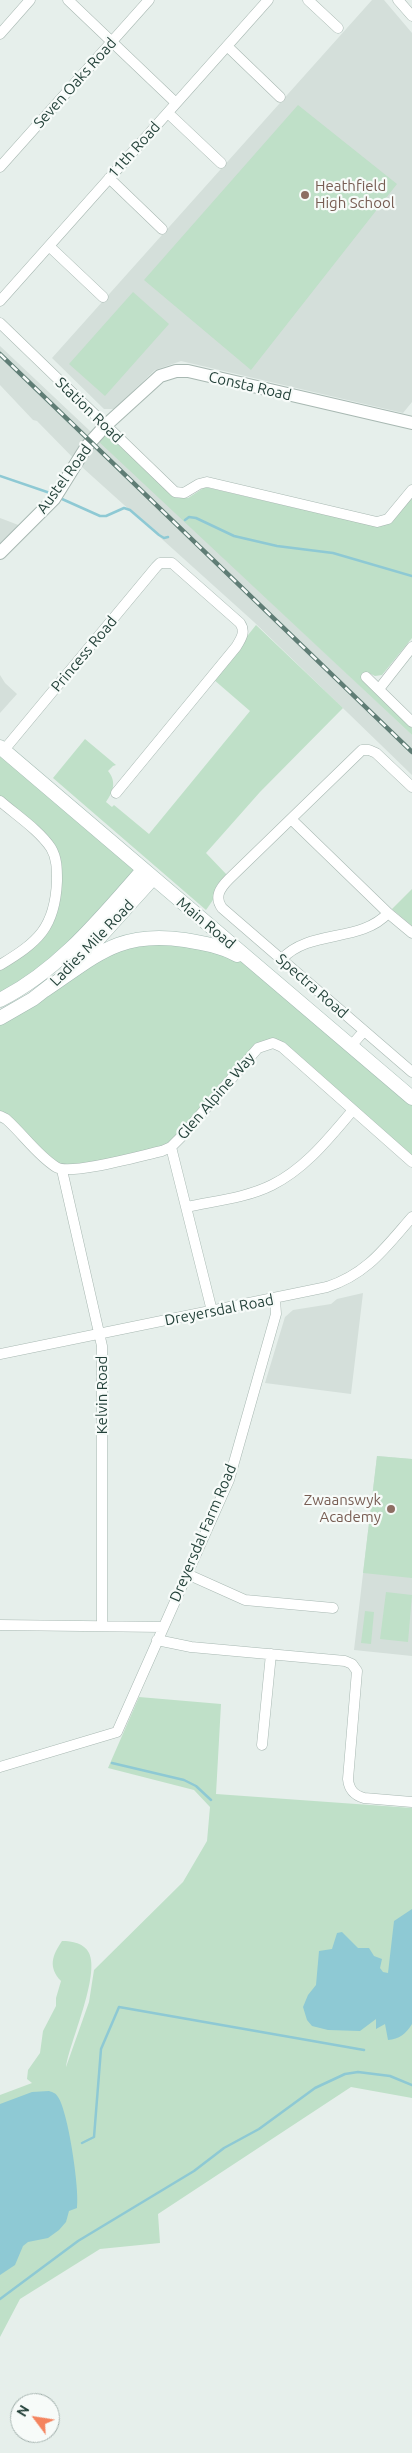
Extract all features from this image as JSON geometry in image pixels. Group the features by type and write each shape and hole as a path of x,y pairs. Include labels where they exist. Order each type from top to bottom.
{"main road":[{"name":"Main Road","path":"2,749 412,1098"},
{"name":"Ladies Mile Road","path":"0,1018 45,990 82,957 148,874"},
{"name":"Ladies Mile Road","path":"0,1000 34,980 62,958 148,874"},
{"path":"45,990 114,946 144,937 169,938 210,944 233,953 265,972"}],"street":[{"path":"0,34 30,0"},
{"path":"68,0 176,103"},
{"name":"Seven Oaks Road","path":"0,167 149,0"},
{"name":"11th Road","path":"0,301 268,0"},
{"path":"308,0 338,28"},
{"path":"398,0 412,16"},
{"path":"227,46 280,97"},
{"path":"168,112 221,163"},
{"path":"109,178 162,229"},
{"path":"49,246 103,297"},
{"name":"Station Road","path":"0,323 173,490 181,493 207,482 374,522 384,521 392,516 412,490"},
{"name":"Consta Road","path":"106,426 156,379 176,371 188,371 412,423"},
{"name":"Austel Road","path":"0,553 56,495 87,446 106,426"},
{"name":"Princess Road","path":"2,749 156,567 167,562 179,568 243,628 243,634 236,647 116,792"},
{"path":"379,689 412,647"},
{"path":"366,677 412,722"},
{"path":"412,787 383,759 369,750 362,750 291,819 388,913 412,933"},
{"path":"0,801 50,846 56,861 56,898 52,917 36,938 2,960"},
{"name":"Spectra Road","path":"291,819 224,885 218,897 222,908 412,1072"},
{"path":"282,960 292,950 371,926 388,913"},
{"path":"352,1046 364,1031"},
{"name":"Glen Alpine Way","path":"62,1170 81,1169 162,1151 171,1147 258,1048 269,1043 282,1047 412,1162"},
{"path":"187,1207 251,1193 283,1178 313,1155 352,1110"},
{"path":"0,1116 12,1124 48,1160 62,1170"},
{"path":"171,1147 212,1311"},
{"name":"Kelvin Road","path":"62,1170 102,1346 102,1625"},
{"name":"Dreyersdal Road","path":"0,1354 327,1287 351,1278 374,1260 412,1217"},
{"name":"Dreyersdal Farm Road","path":"0,1767 117,1732 229,1480 276,1314 275,1299"},
{"path":"187,1574 245,1600 333,1608"},
{"path":"0,1625 163,1627"},
{"path":"157,1640 178,1645 345,1661 355,1667 357,1671 348,1779 350,1789 358,1796 364,1798 412,1802"},
{"path":"262,1745 271,1654"}],"shaded area":[{"name":"Heathfield High School","path":"372,0 384,0 412,33 412,402 403,413 181,361 155,370 114,409 104,409 52,358"},
{"path":"0,346 412,735 412,775 254,622 83,468 37,421 33,420 0,385"},
{"path":"0,518 21,526 0,545"},
{"path":"0,675 5,683 17,694 0,713"},
{"path":"363,1293 351,1394 265,1383 285,1317 293,1310 331,1304 337,1299"},
{"name":"Zwaanswyk Academy","path":"377,1456 412,1459 412,1656 354,1650"}],"green space":[{"path":"298,105 397,184 251,370 144,280"},
{"path":"133,292 169,324 105,396 69,364"},
{"path":"106,433 176,498 188,498 205,487 378,527 387,524 412,496 412,638 382,675 375,676 369,673 363,680 412,728 412,735 97,440"},
{"path":"256,625 343,708 260,792 206,853 227,875 217,885 213,900 206,910 53,778 85,739 116,765 108,771 111,775 113,787 106,802 112,807 114,805 149,834 250,711 213,679"},
{"path":"0,749 143,870 98,922 0,1000 0,965 52,917 54,853 0,801"},
{"path":"412,889 412,926 392,909"},
{"path":"134,939 233,953 412,1099 412,1162 269,1043 171,1147 62,1170 0,1116 0,1018"},
{"path":"377,1456 412,1459 412,1578 363,1573"},
{"path":"386,1592 412,1595 408,1642 380,1639"},
{"path":"365,1611 374,1612 371,1644 361,1643"},
{"path":"139,1697 221,1704 216,1794 412,1808 412,2098 351,2087 158,2214 160,2243 100,2249 20,2299 0,2337 0,2095 32,2083 27,2079 28,2070 40,2053 43,2031 56,2006 56,1998 61,1981 53,1966 56,1952 62,1941 77,1943 87,1950 91,1963 88,1992 66,2067 89,2002 94,1970 183,1882 207,1841 210,1807 194,1790 108,1768"}],"water":[{"path":"412,1909 412,2024 407,2031 399,2037 388,2040 385,2024 376,2029 376,2019 360,2031 328,2030 312,2026 307,2020 303,2007 308,1995 316,1985 319,1951 332,1949 337,1933 342,1932 358,1948 369,1948 374,1956 382,1959 380,1968 383,1972 388,1973 394,1921"},
{"path":"49,2091 57,2096 66,2118 77,2185 77,2208 69,2211 66,2222 48,2238 28,2242 23,2246 15,2265 0,2275 0,2104 32,2092"}],"waterway":[{"path":"0,476 50,493"},
{"path":"62,499 100,516 106,516 124,508 130,510 159,535 164,538 168,537"},
{"path":"185,520 189,517 196,518 234,536 277,546 333,553 412,576"},
{"path":"112,1763 184,1780 196,1786 211,1800"},
{"path":"82,2143 94,2137 101,2049 119,2007 364,2050"},
{"path":"0,2299 78,2241 194,2171 224,2148 259,2129 315,2088 345,2074 358,2072 390,2076 412,2085"}],"railway":[{"path":"0,354 412,752"}],"place":[{"name":"Heathfield High School","path":"305,195"},
{"name":"Zwaanswyk Academy","path":"391,1509"}]}
